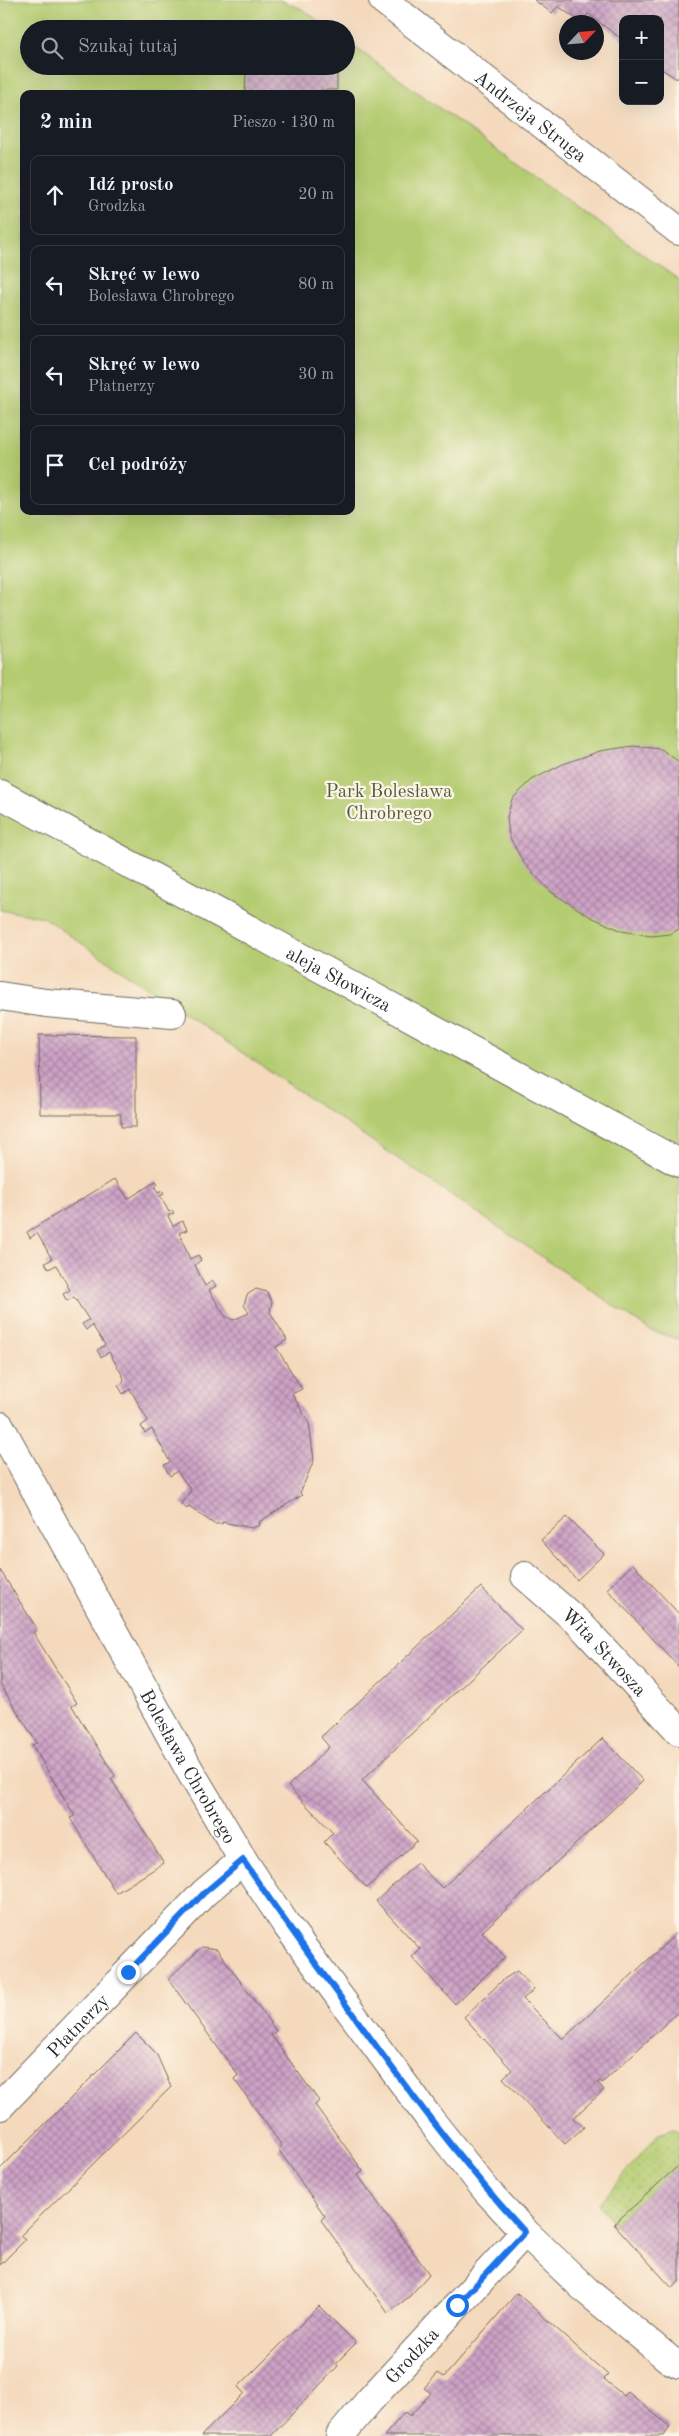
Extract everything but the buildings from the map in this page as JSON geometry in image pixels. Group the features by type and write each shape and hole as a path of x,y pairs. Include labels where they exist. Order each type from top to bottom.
{"street":[{"name":"Andrzeja Struga","path":"383,0 679,231"},
{"name":"aleja Słowicza","path":"0,794 679,1163"},
{"path":"0,996 46,1003 172,1014"},
{"name":"Bolesława Chrobrego","path":"0,1426 190,1770 243,1860 285,1923 429,2118 486,2190 525,2232 588,2292 670,2360 679,2364"},
{"name":"Wita Stwosza","path":"525,1576 580,1624 679,1731"},
{"name":"Płatnerzy","path":"0,2106 204,1893 243,1860"},
{"name":"Grodzka","path":"340,2436 375,2394 525,2232"}],"green space":[{"name":"Park Bolesława Chrobrego","path":"0,0 280,0 302,9 317,20 20,20 20,75 355,75 355,47 679,280 679,1339 651,1331 43,917 0,910"},
{"path":"674,2128 679,2130 679,2165 614,2224 599,2204 659,2133"}],"route":[{"path":"128,1972 204,1893 243,1860 285,1923 429,2118 486,2190 525,2232 457,2305"}]}
